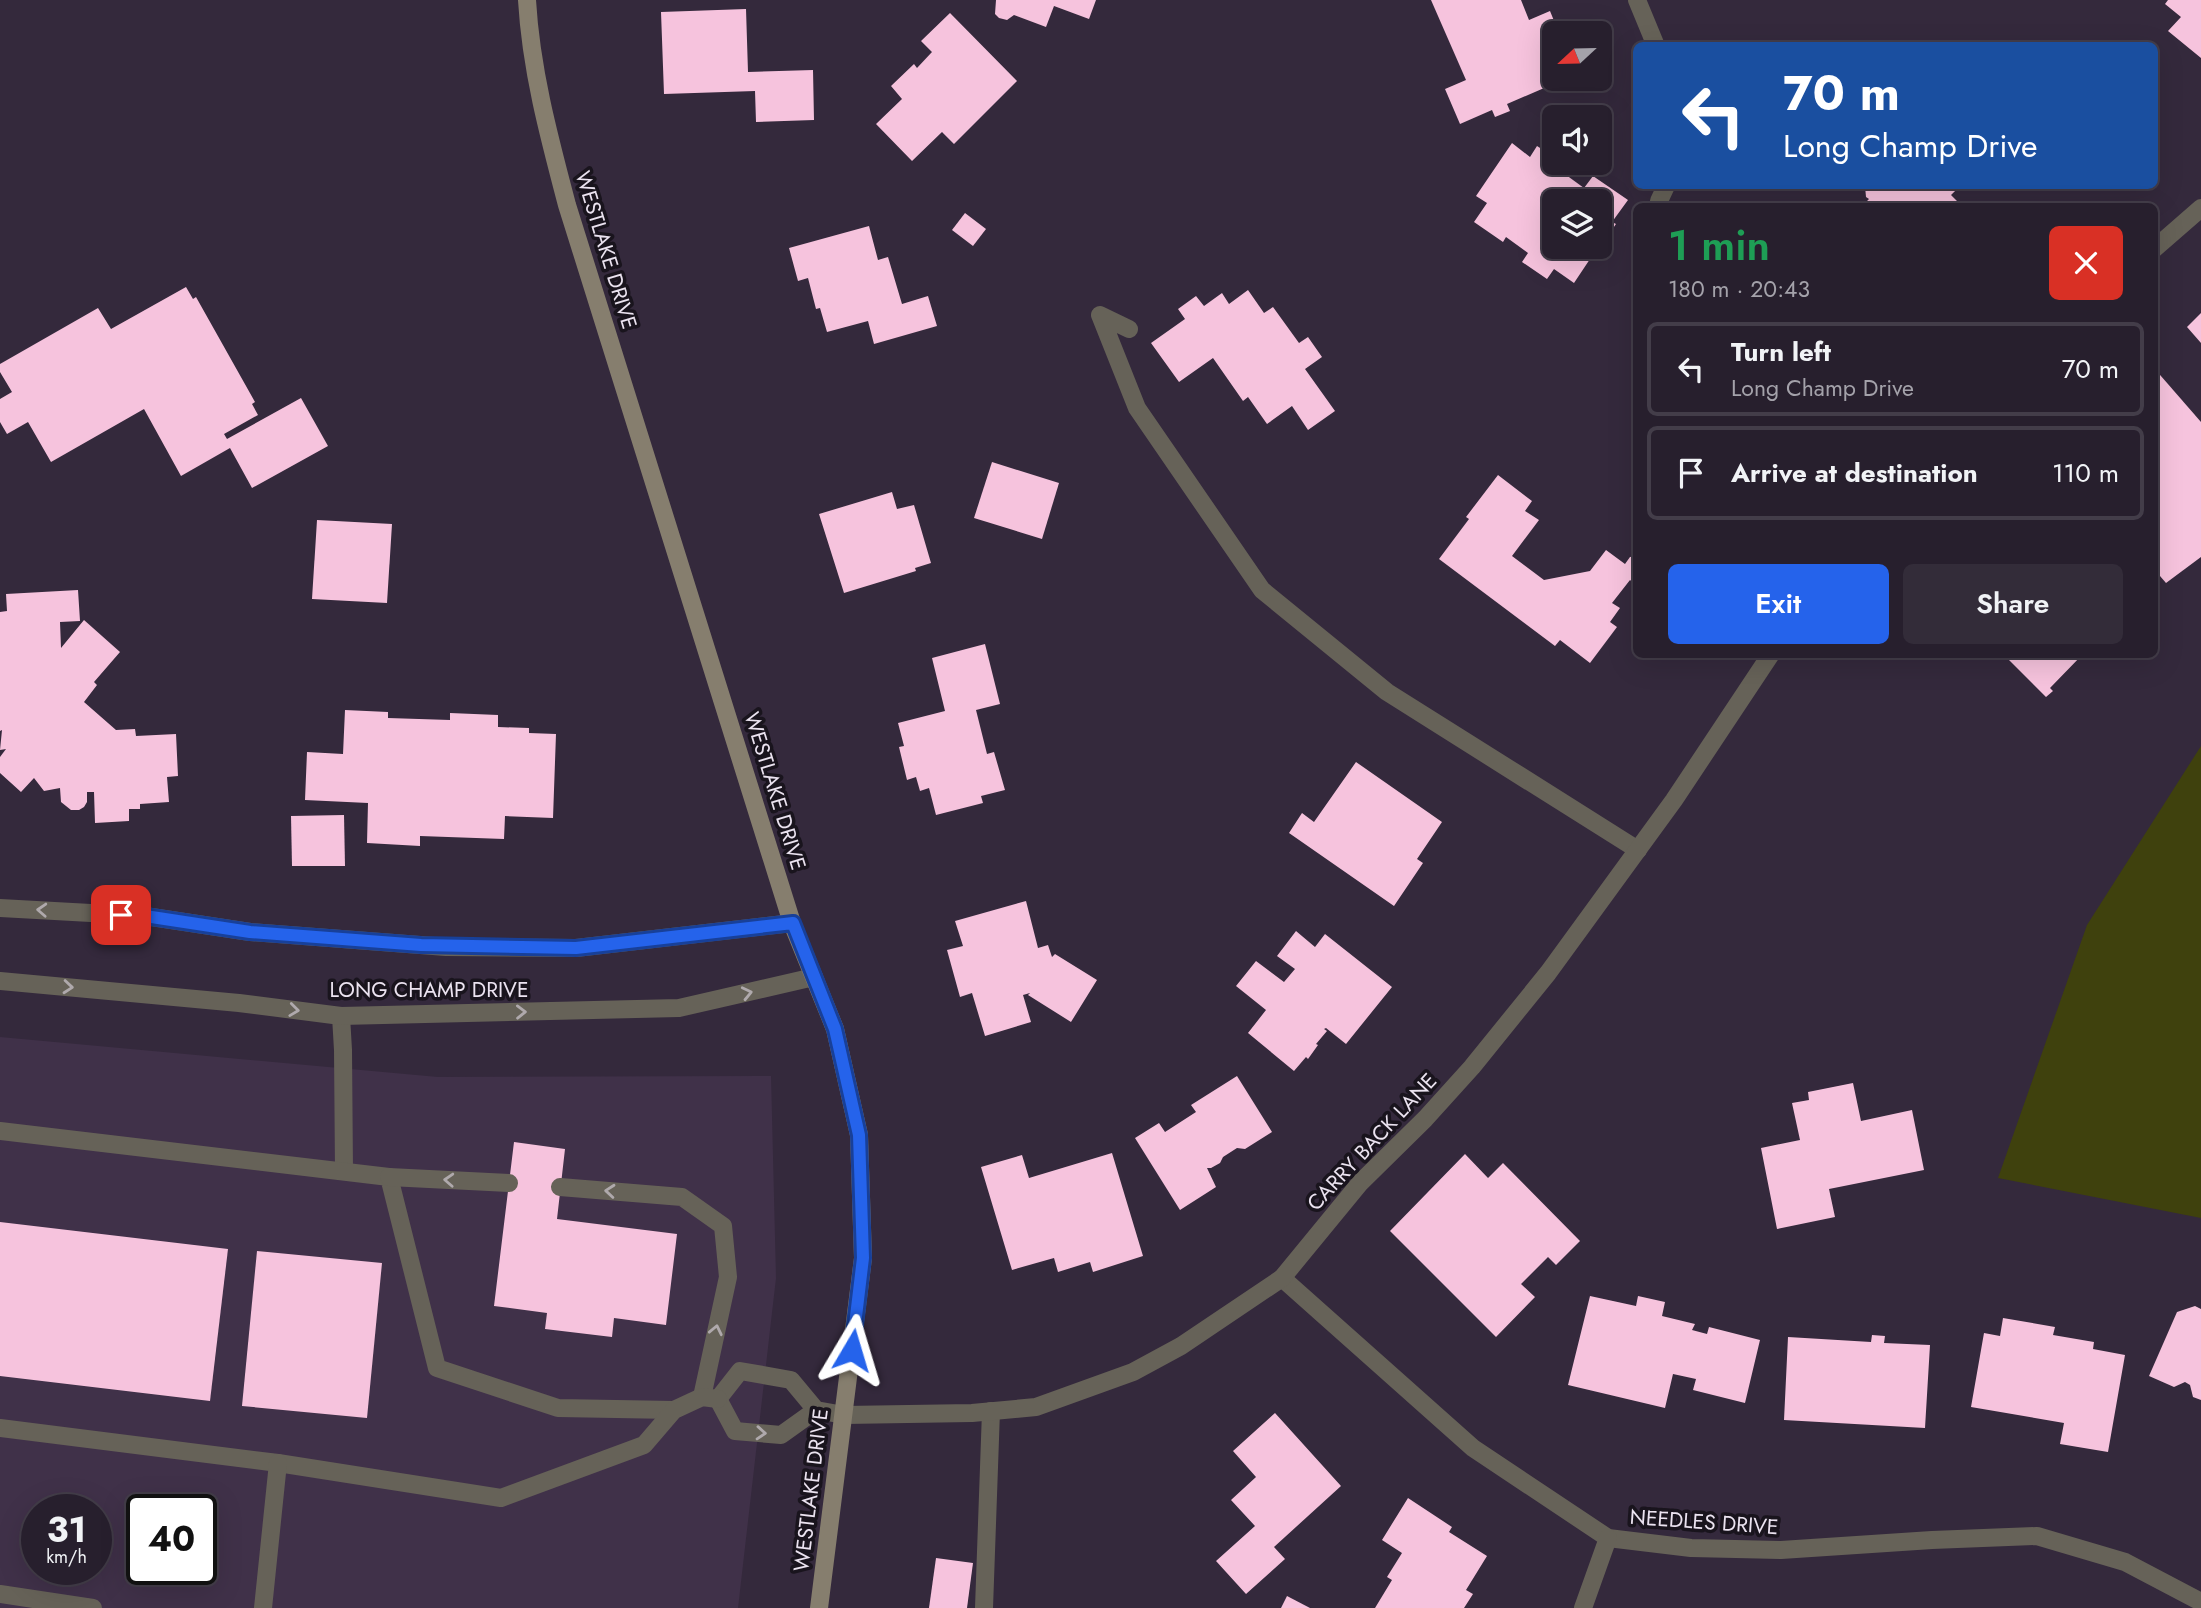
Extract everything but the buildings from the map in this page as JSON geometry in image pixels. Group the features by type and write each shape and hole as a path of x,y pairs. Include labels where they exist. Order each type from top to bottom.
{"street":[{"name":"WESTLAKE DRIVE","path":"527,0 529,38 545,124 567,205 793,923 835,1029 859,1135 863,1258 819,1608"},
{"path":"1637,0 1654,42"},
{"path":"2158,246 2201,208"},
{"path":"1129,329 1100,315 1137,408 1262,590 1387,692 1638,850"},
{"name":"CARRY BACK LANE","path":"816,1410 844,1415 991,1411 1036,1407 1133,1372 1181,1346 1282,1278 1360,1183 1425,1119 1472,1067 1548,973 1681,789 1767,658"},
{"name":"LONG CHAMP DRIVE","path":"0,908 145,916 250,932 446,947 576,948 793,923"},
{"name":"LONG CHAMP DRIVE","path":"0,981 239,1003 341,1016 679,1008 814,977"},
{"path":"341,1016 344,1171"},
{"path":"0,1131 389,1177 509,1182"},
{"path":"389,1177 437,1368 558,1408 674,1410 710,1398 740,1371 791,1380 816,1410 781,1435 735,1432 710,1398 728,1276 723,1226 682,1197 561,1187"},
{"name":"NEEDLES DRIVE","path":"1282,1278 1473,1448 1608,1538 1691,1548 1781,1550 2037,1536 2125,1562 2201,1602"},
{"path":"0,1428 278,1464 500,1498 644,1445 674,1410"},
{"path":"984,1608 991,1411"},
{"path":"263,1608 278,1464"},
{"path":"1583,1608 1608,1538"},
{"path":"0,1594 93,1608"}],"shaded area":[{"path":"2201,746 2201,1218 1998,1178 2087,925"},
{"path":"0,1037 438,1077 771,1076 776,1278 738,1608 0,1608"}],"route":[{"path":"121,915 145,916 250,932 446,947 576,948 793,923 835,1029 859,1135 863,1258 852,1350"}]}
